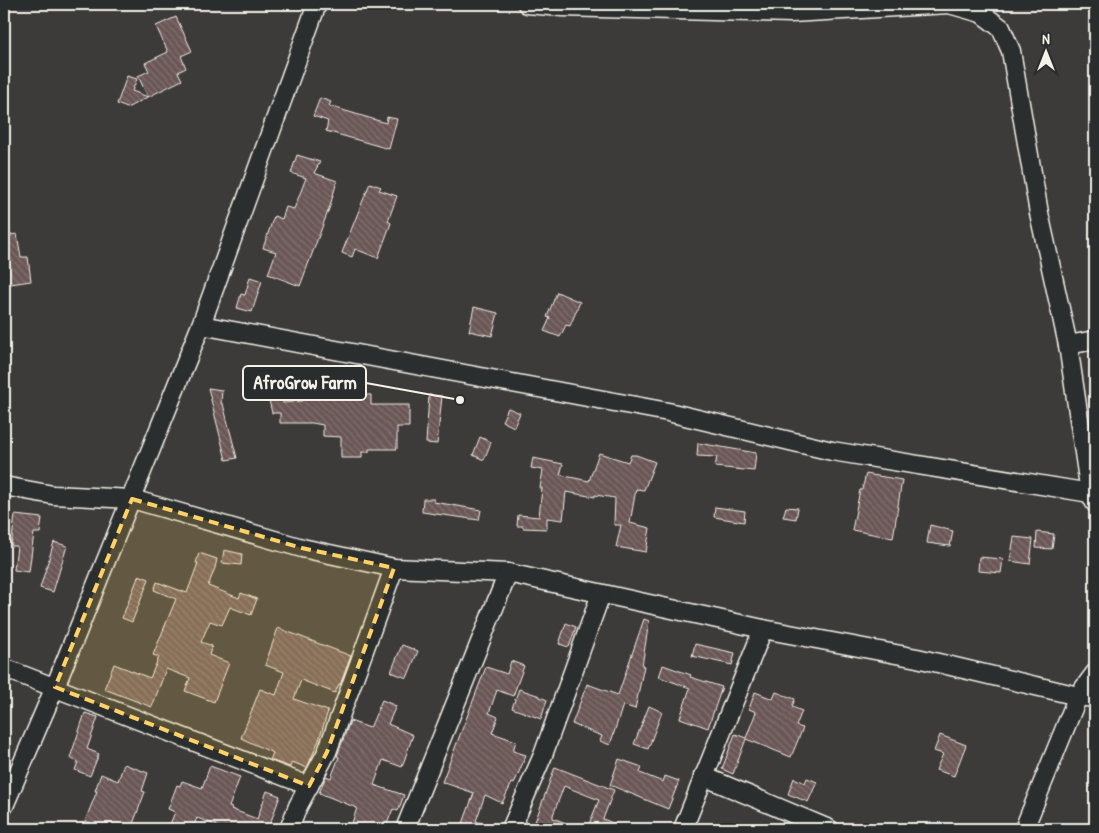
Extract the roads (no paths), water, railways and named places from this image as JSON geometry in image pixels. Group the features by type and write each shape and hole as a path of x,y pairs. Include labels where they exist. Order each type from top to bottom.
{"street":[{"path":"4,806 132,499 201,325 317,4"},
{"path":"201,325 668,412 832,451 1093,498 1068,345 1039,213 1011,51 1001,28 981,13 949,4 791,13 562,7 527,4"},
{"path":"1068,345 1095,340"},
{"path":"4,486 53,496 132,499 302,548 394,568 508,573 763,630 917,658 1087,697"},
{"path":"289,829 298,806 327,752 394,568"},
{"path":"405,829 508,573"},
{"path":"511,829 543,755 601,594"},
{"path":"683,829 763,630"},
{"path":"4,668 309,786"},
{"path":"1024,829 1087,697 1095,673"},
{"path":"703,776 830,829"}],"place":[{"name":"AfroGrow Farm","path":"460,400"}]}
